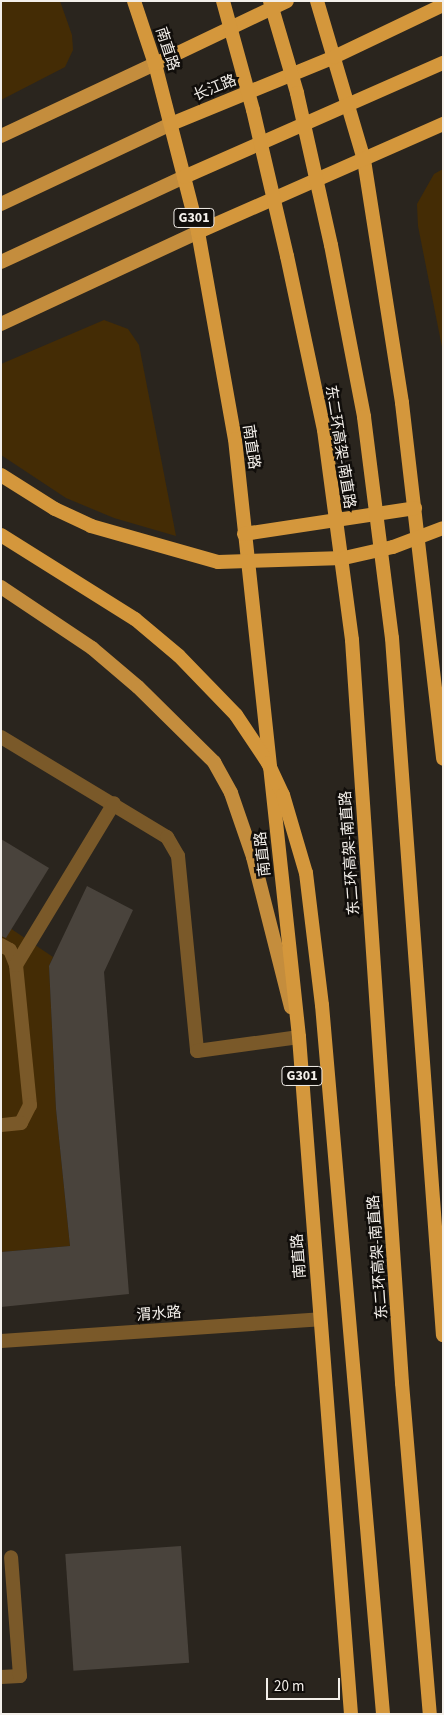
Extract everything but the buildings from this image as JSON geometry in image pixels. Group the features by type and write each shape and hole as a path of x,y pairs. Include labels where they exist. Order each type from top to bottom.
{"highway":[{"name":"南直路","path":"134,1 156,64 198,232 234,440 299,1037 352,1714"},
{"name":"东二环高架-南直路","path":"223,1 258,128 324,430 352,640 402,1383 430,1714"},
{"name":"东二环高架-南直路","path":"270,1 298,92 331,244 369,455 392,638 443,1335"},
{"path":"156,64 287,1"},
{"path":"317,1 350,106 364,160 415,508 443,759"},
{"name":"长江路","path":"171,124 334,57 443,5"},
{"path":"184,177 350,106 443,63"},
{"path":"198,232 443,124"},
{"path":"1,475 55,509 91,526 218,562 264,563 344,558 393,547 443,528"},
{"path":"244,534 415,508"},
{"path":"1,535 135,620 186,661 236,714 268,763 283,795 306,874 322,1005 383,1714"}],"main road":[{"path":"1,136 156,64"},
{"name":"长江路","path":"1,204 171,124"},
{"path":"1,262 184,177"},
{"path":"1,324 198,232"},
{"path":"1,587 92,648 138,687 214,762 231,793 253,857 299,1037"}],"street":[{"path":"1,737 167,837 178,856 197,1051 299,1037"},
{"path":"16,965 114,804"},
{"path":"1,945 10,950 16,965 30,1104 21,1123 1,1125"},
{"name":"渭水路","path":"1,1341 320,1319"},
{"path":"1,1677 20,1676 11,1557"}],"shaded area":[{"path":"1,1 60,1 72,35 73,50 65,67 1,100"},
{"path":"443,169 443,352 418,226 417,204 434,174"},
{"path":"104,320 128,329 139,345 176,536 114,518 66,498 1,455 1,364"},
{"path":"1,922 53,957 49,966 56,1109 70,1246 1,1252"}]}
